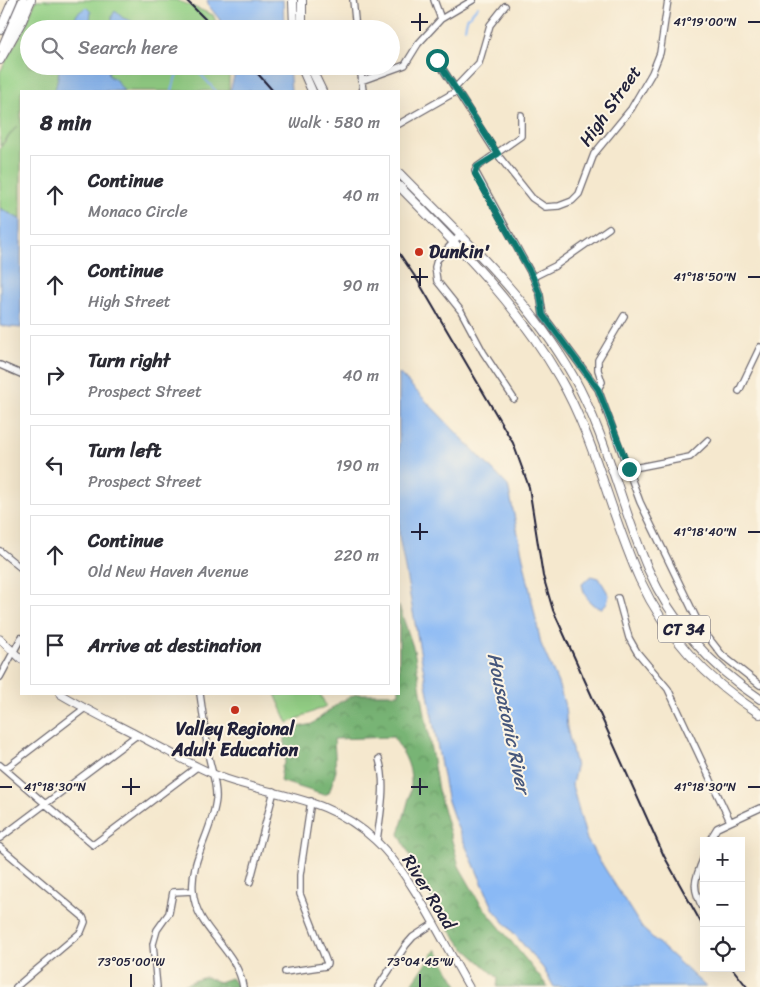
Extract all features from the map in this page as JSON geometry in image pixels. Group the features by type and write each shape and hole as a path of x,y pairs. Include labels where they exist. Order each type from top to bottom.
{"highway":[{"path":"0,30 13,0"},
{"path":"0,52 23,0"},
{"path":"22,20 31,0"},
{"path":"293,0 300,20"},
{"path":"296,20 302,0"},
{"path":"0,60 20,25"},
{"path":"305,75 312,90"},
{"path":"314,75 322,90"},
{"name":"CT 34","path":"400,174 540,317 586,401 636,537 657,587 683,627 718,668 760,699"},
{"name":"CT 34","path":"400,187 492,282 527,327 559,377 585,429 641,583 654,607 685,650 710,676 760,714"},
{"path":"625,541 636,537"}],"main road":[{"path":"0,639 20,658"},
{"name":"River Road","path":"62,695 197,767 274,792 311,801 330,808 351,821 376,841 406,879 469,987"}],"street":[{"path":"353,0 355,20"},
{"path":"434,0 441,19"},
{"path":"400,66 404,65 424,36 441,19 473,0"},
{"name":"High Street","path":"437,60 498,154 539,205 548,208 559,206 575,198 584,185 594,154 631,109 652,73 660,53 668,0"},
{"path":"400,123 456,89 479,62 490,25 505,6"},
{"path":"361,75 363,90"},
{"path":"361,81 377,75"},
{"path":"521,115 521,136 477,167 475,174 533,277 540,295 540,317 598,389 640,502 701,628 722,654 759,684"},
{"path":"533,277 562,262 609,228"},
{"path":"460,235 436,263 437,281 461,311 483,352 514,398"},
{"path":"598,389 602,382 598,370 598,360 624,316"},
{"path":"527,327 540,317"},
{"path":"739,391 760,347"},
{"path":"0,365 20,374"},
{"path":"629,469 690,457 708,440"},
{"path":"0,551 20,567"},
{"path":"618,598 629,638 637,652 668,689 730,821"},
{"path":"0,677 15,653 20,640"},
{"path":"200,695 216,788 215,806 195,866 192,891 202,921 238,967 243,987"},
{"path":"85,708 3,767 93,845 197,767"},
{"path":"0,838 137,735"},
{"path":"376,841 383,792 383,772 379,759"},
{"path":"250,882 274,792"},
{"path":"284,972 326,966 327,963 300,894 300,875 311,801"},
{"path":"711,837 714,830 760,808"},
{"path":"0,847 83,917 85,922 81,932 16,987"},
{"path":"700,869 694,886 700,903"},
{"path":"157,987 152,950 154,937 169,913 173,892 192,891"},
{"path":"378,987 406,945 413,937 433,924"}],"green space":[{"path":"36,0 176,0 213,15 215,20 28,20"},
{"path":"20,35 20,75 229,75 229,90 20,90 20,219 0,208 0,148 17,126 0,146 0,72"},
{"path":"400,609 414,650 438,790 459,866 480,903 548,987 497,987 498,978 461,945 442,919 399,834 410,795 411,774 408,763 393,737 334,739 336,771 329,793 324,795 280,781 282,767 285,762 285,730 312,724 340,702 354,695 400,695"},
{"path":"275,695 320,695 326,706 288,723"},
{"path":"436,949 459,987 410,987"},
{"path":"205,977 219,982 231,978 238,987 185,987 185,984"}],"water":[{"path":"207,0 283,0 284,20 220,20 209,6"},
{"path":"86,7 91,12 90,20 74,20 77,14"},
{"path":"115,11 123,18 129,20 112,20"},
{"path":"58,75 109,75 115,79 123,90 55,90"},
{"path":"234,75 290,75 291,90 230,90"},
{"path":"0,208 20,219 20,328 0,326"},
{"name":"Housatonic River","path":"400,374 508,486 541,644 558,683 565,706 567,728 576,767 572,785 587,840 642,928 706,987 554,987 543,968 494,910 456,824 447,798 400,541"},
{"path":"591,576 599,578 609,595 607,603 602,608 591,603 584,592 582,584"}],"waterway":[{"path":"465,28 467,19 478,6"},
{"path":"172,90 177,75"},
{"path":"201,75 215,90"}],"railway":[{"path":"186,0 206,20"},
{"path":"259,75 272,90"},
{"path":"400,254 418,281 513,443 529,487 543,576 553,610 664,856 703,927"},
{"path":"735,972 747,987"}],"place":[{"name":"Dunkin'","path":"419,252"},
{"name":"Valley Regional Adult Education","path":"235,710"}],"route":[{"path":"437,60 498,154 477,167 475,174 533,277 540,295 543,315 598,389 629,469"}]}
